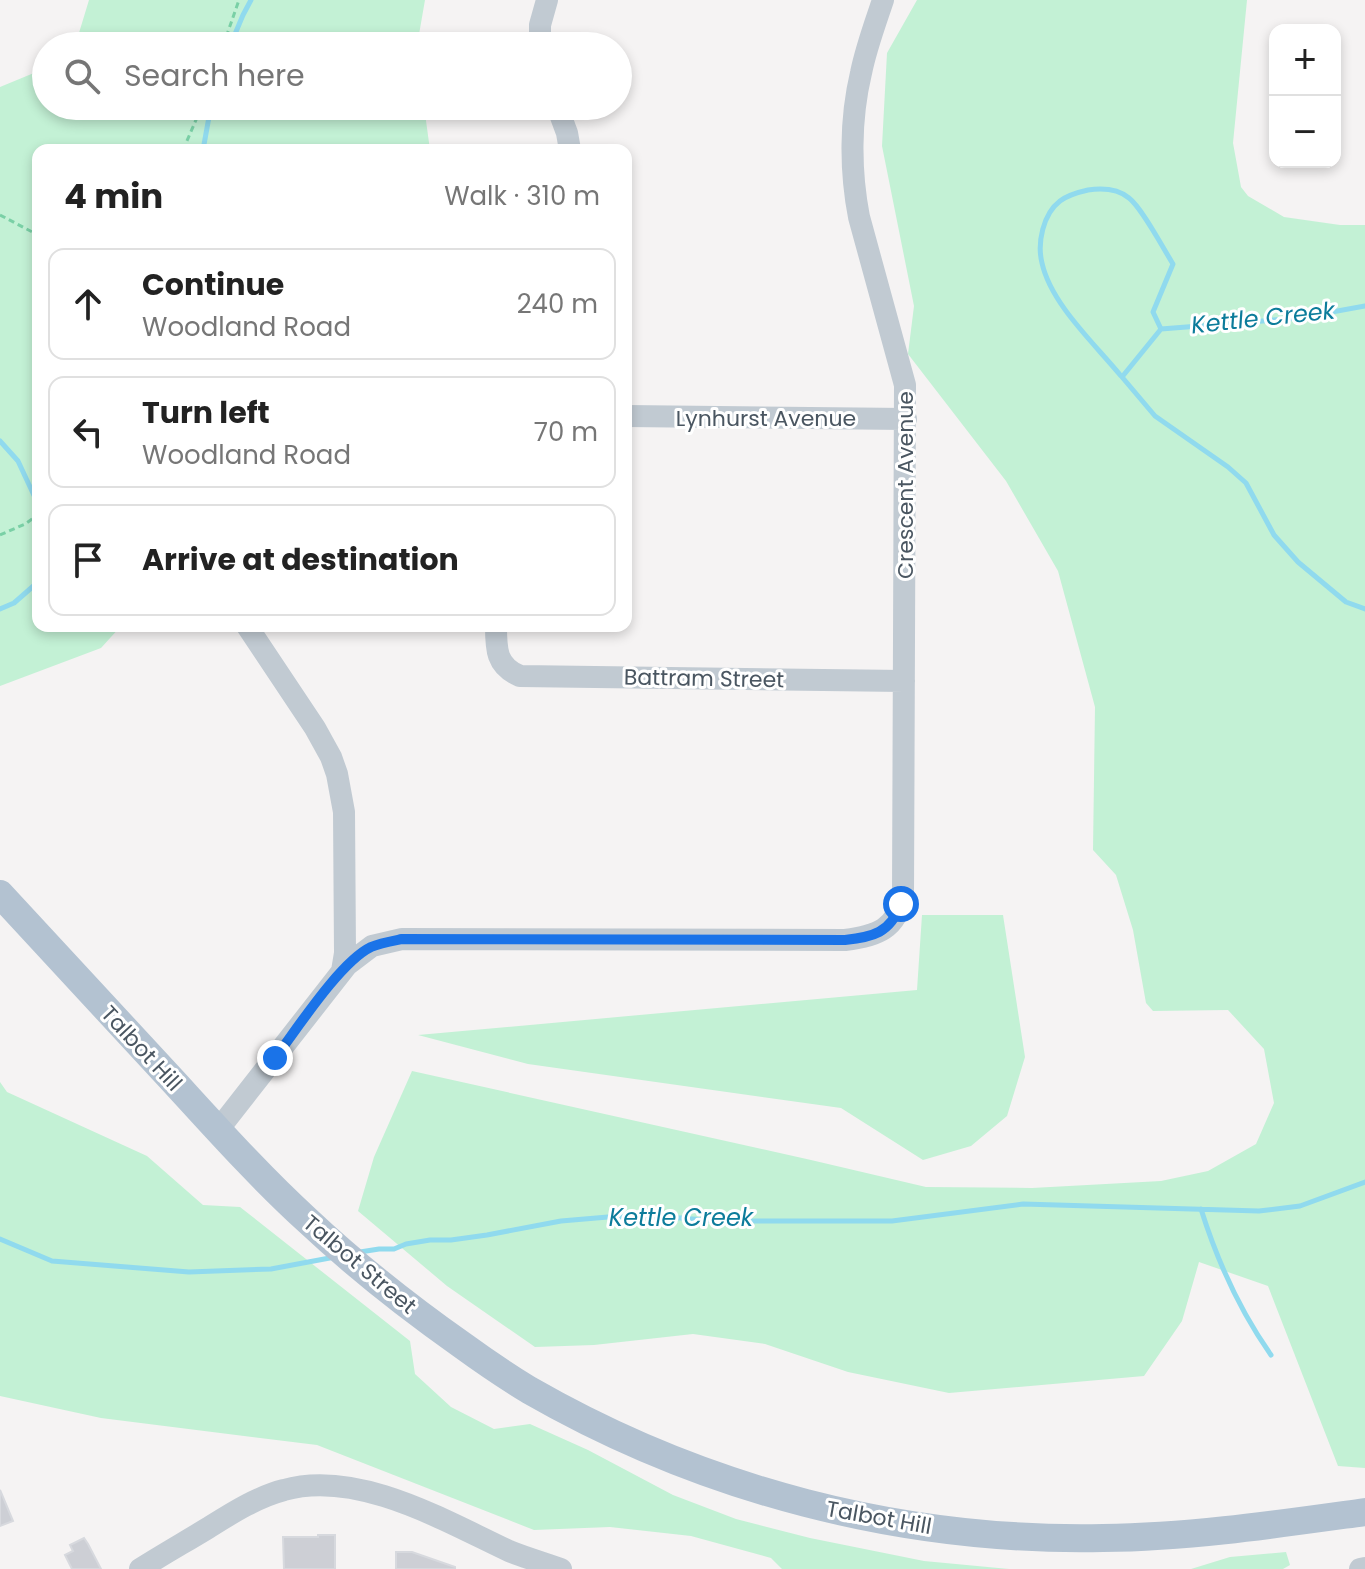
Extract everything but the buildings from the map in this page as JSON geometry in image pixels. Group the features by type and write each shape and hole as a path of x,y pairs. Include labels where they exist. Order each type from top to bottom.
{"main road":[{"name":"Talbot Hill","path":"0,894 218,1130 287,1200"},
{"name":"Talbot Street","path":"287,1200 375,1281 434,1326"},
{"name":"Talbot Hill","path":"434,1326 528,1389 659,1454 743,1486 869,1518 997,1535 1100,1538 1204,1533 1365,1512"}],"street":[{"path":"540,32 547,0"},
{"name":"Crescent Avenue","path":"342,971 372,946 402,939 845,940 867,937 886,928 897,914 903,895 906,397 903,373 859,217 853,135 861,70 883,0"},
{"path":"562,120 569,144"},
{"name":"Lynhurst Avenue","path":"632,416 906,419"},
{"path":"218,1130 342,971 345,953 344,824 340,786 331,757 320,736 251,632"},
{"name":"Battram Street","path":"496,632 496,647 501,662 505,668 520,676 904,681"},
{"path":"140,1569 261,1498 285,1489 314,1484 340,1485 393,1499 474,1534 510,1561 561,1569"}],"path":[{"path":"228,32 239,0"},
{"path":"186,144 196,120"},
{"path":"0,215 32,232"},
{"path":"0,535 32,519"}],"green space":[{"path":"89,0 425,0 419,32 79,32"},
{"path":"917,0 1247,0 1233,143 1241,187 1248,196 1284,217 1340,225 1365,225 1365,1468 1338,1466 1268,1286 1199,1262 1182,1321 1144,1376 949,1393 848,1372 765,1344 693,1334 594,1345 535,1347 447,1286 358,1211 374,1157 412,1071 926,1187 1032,1188 1161,1181 1208,1171 1256,1144 1274,1103 1264,1049 1228,1010 1153,1011 1146,1003 1133,930 1116,875 1093,850 1095,707 1058,571 1006,481 908,354 914,306 882,146 887,53"},
{"path":"32,74 32,120 426,120 429,144 32,144 32,632 116,632 101,648 0,686 0,87"},
{"path":"922,915 1003,915 1025,1057 1007,1116 971,1146 923,1160 841,1108 528,1064 418,1035 917,990"},
{"path":"0,1082 7,1092 147,1156 203,1205 240,1207 410,1341 415,1374 451,1407 494,1429 530,1424 588,1450 673,1495 736,1519 810,1538 924,1561 1009,1569 782,1569 771,1558 691,1536 610,1527 534,1530 317,1445 101,1418 0,1396"},
{"path":"1286,1552 1290,1565 1283,1569 1191,1569 1230,1557"}],"waterway":[{"path":"236,32 251,0"},
{"path":"204,144 208,120"},
{"name":"Kettle Creek","path":"1121,376 1064,308 1047,278 1042,263 1041,238 1049,213 1060,201 1088,190 1110,190 1125,195 1140,210 1173,264 1153,312 1161,329"},
{"name":"Kettle Creek","path":"1365,306 1299,318 1161,329 1122,377 1155,416 1246,483 1274,535 1298,562 1346,602 1365,609"},
{"path":"0,441 18,461 32,491"},
{"path":"0,609 14,603 32,587"},
{"name":"Kettle Creek","path":"360,1252 394,1249 430,1240 487,1235 561,1221 608,1217 716,1221 892,1221 1023,1204 1259,1211 1300,1206 1365,1182"},
{"path":"1201,1209 1230,1285 1271,1355"},
{"name":"Kettle Creek","path":"0,1239 52,1261 189,1272 271,1269 335,1257"}],"route":[{"path":"275,1058 347,965 372,946 387,942 402,939 845,940 867,937 886,928 901,904"}]}
